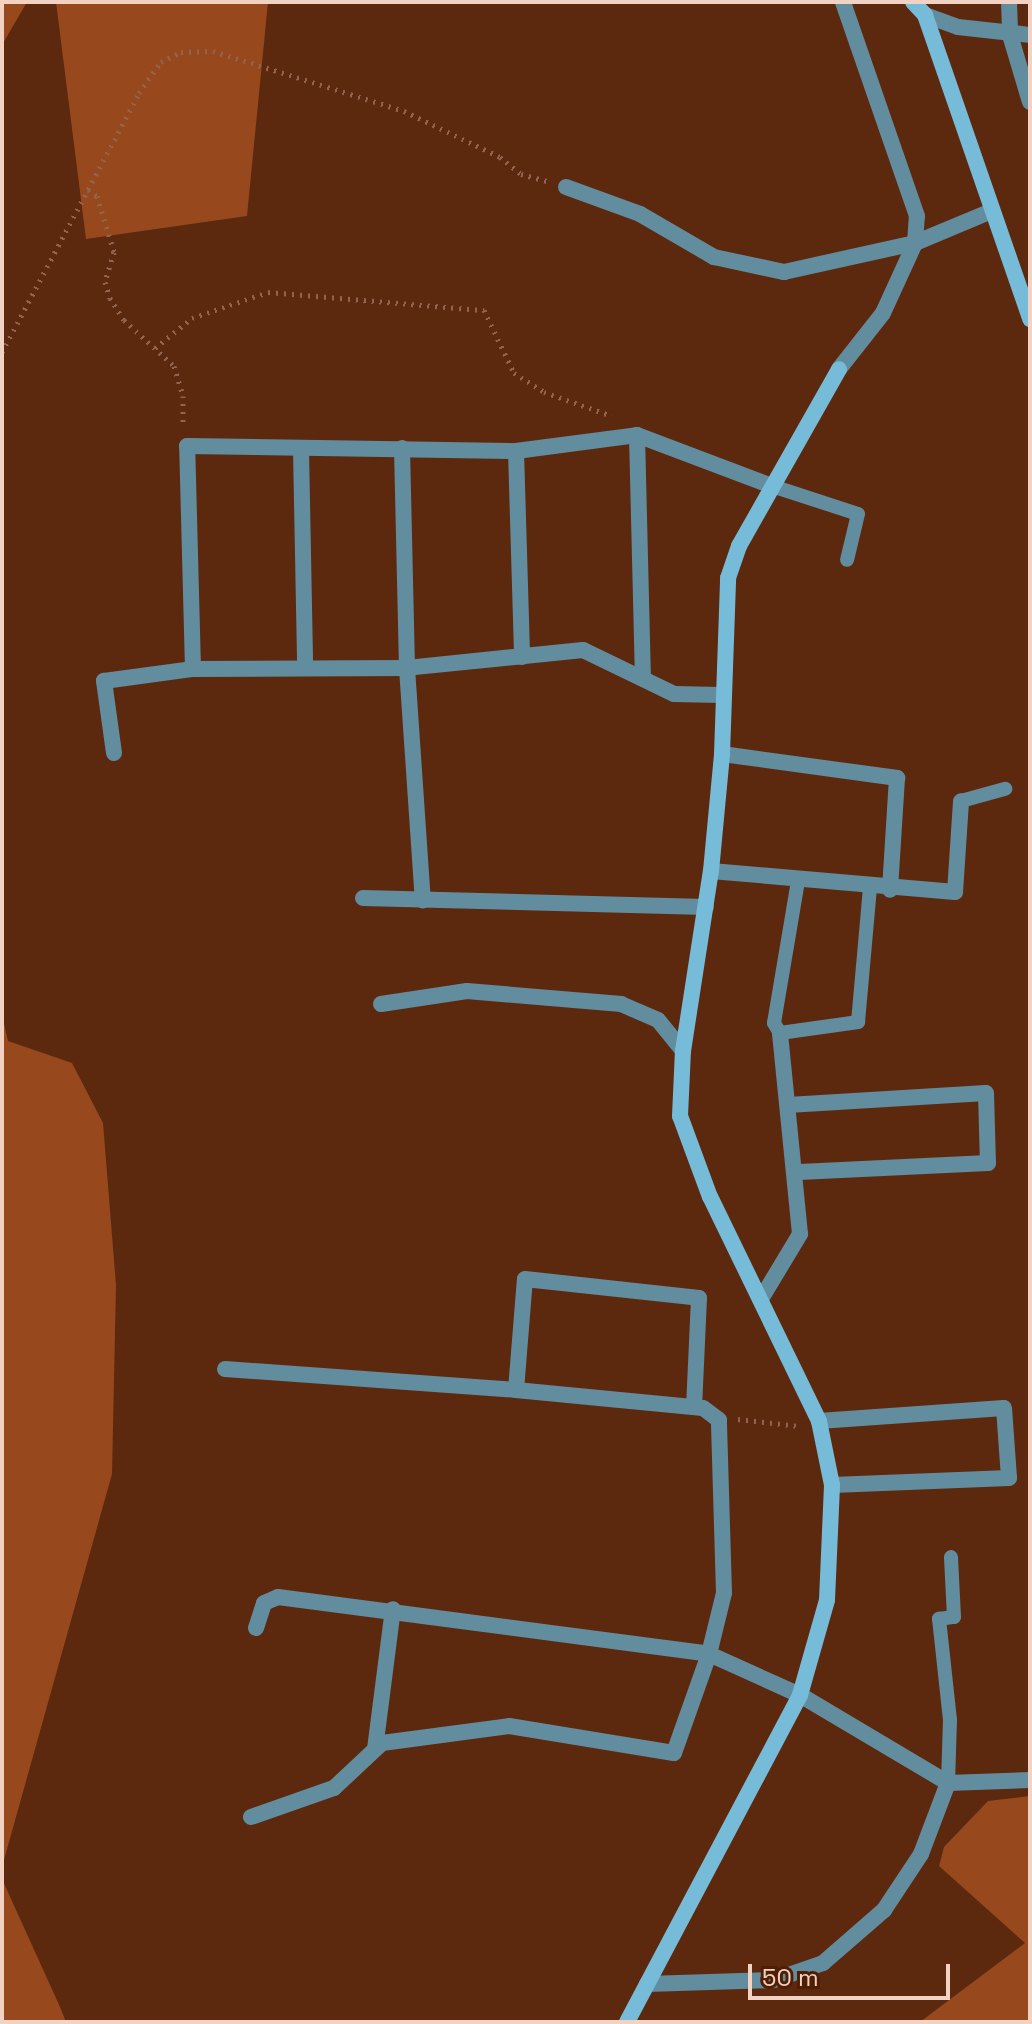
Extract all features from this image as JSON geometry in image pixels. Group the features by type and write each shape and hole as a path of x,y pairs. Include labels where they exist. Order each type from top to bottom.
{"street":[{"path":"627,2022 800,1695 827,1600 832,1485 819,1421 687,1146 680,1116 683,1051 711,871 722,754 721,695 728,578 772,486 839,369 883,313 915,243 917,216 843,2"},
{"path":"913,2 925,15 989,212 1030,319"},
{"path":"1009,2 1010,35 1030,102"},
{"path":"925,15 958,27 1030,35"},
{"path":"566,187 640,214 714,257 784,272 915,243 989,212"},
{"path":"193,669 187,446 516,451 637,435 772,486"},
{"path":"637,435 643,675"},
{"path":"402,448 407,668 423,900"},
{"path":"301,450 305,668"},
{"path":"516,451 522,657"},
{"path":"114,753 104,681 193,669 407,668 583,650 643,675 674,694 721,695"},
{"path":"722,754 897,778 890,890"},
{"path":"711,871 890,890 955,892 961,801"},
{"path":"363,898 706,907"},
{"path":"381,1004 467,991 621,1004 658,1020 683,1051"},
{"path":"761,1299 800,1234 780,1033"},
{"path":"788,1105 986,1093 988,1163 794,1172"},
{"path":"516,1390 525,1279 699,1298 694,1407"},
{"path":"225,1369 516,1390 694,1407 719,1420 724,1593 709,1654 674,1753 509,1726 382,1743 334,1788 251,1817"},
{"path":"819,1421 1004,1408 1009,1478 832,1485"},
{"path":"256,1628 264,1603 278,1597 393,1609 709,1654 800,1695 948,1783 1030,1780"},
{"path":"375,1749 393,1609"},
{"path":"647,1984 666,1988 774,1980 823,1963 884,1910 921,1854 948,1783"}],"lane":[{"path":"772,486 858,514 847,560"},
{"path":"961,801 1005,789"},
{"path":"798,881 774,1023 780,1033 858,1022 870,888"},
{"path":"948,1783 950,1720 939,1619 954,1617 951,1557"}],"path":[{"path":"2,352 88,190 161,62 181,52 213,51 404,111 500,157 521,174 566,187"},
{"path":"88,190 97,196 114,252 105,282 110,298 124,320 174,366 183,396 187,446"},
{"path":"155,348 192,318 268,292 484,310 514,373 544,392 618,417 637,435"},
{"path":"719,1420 806,1427 819,1421"}],"shaded area":[{"path":"2,2 27,2 2,45"},
{"path":"56,2 268,2 247,216 86,239"},
{"path":"2,1014 8,1041 72,1063 103,1123 116,1285 112,1474 2,1867"},
{"path":"1030,1796 1030,2022 920,2022 1025,1943 939,1866 944,1847 988,1801"},
{"path":"2,1879 60,2007 66,2022 2,2022"}]}
